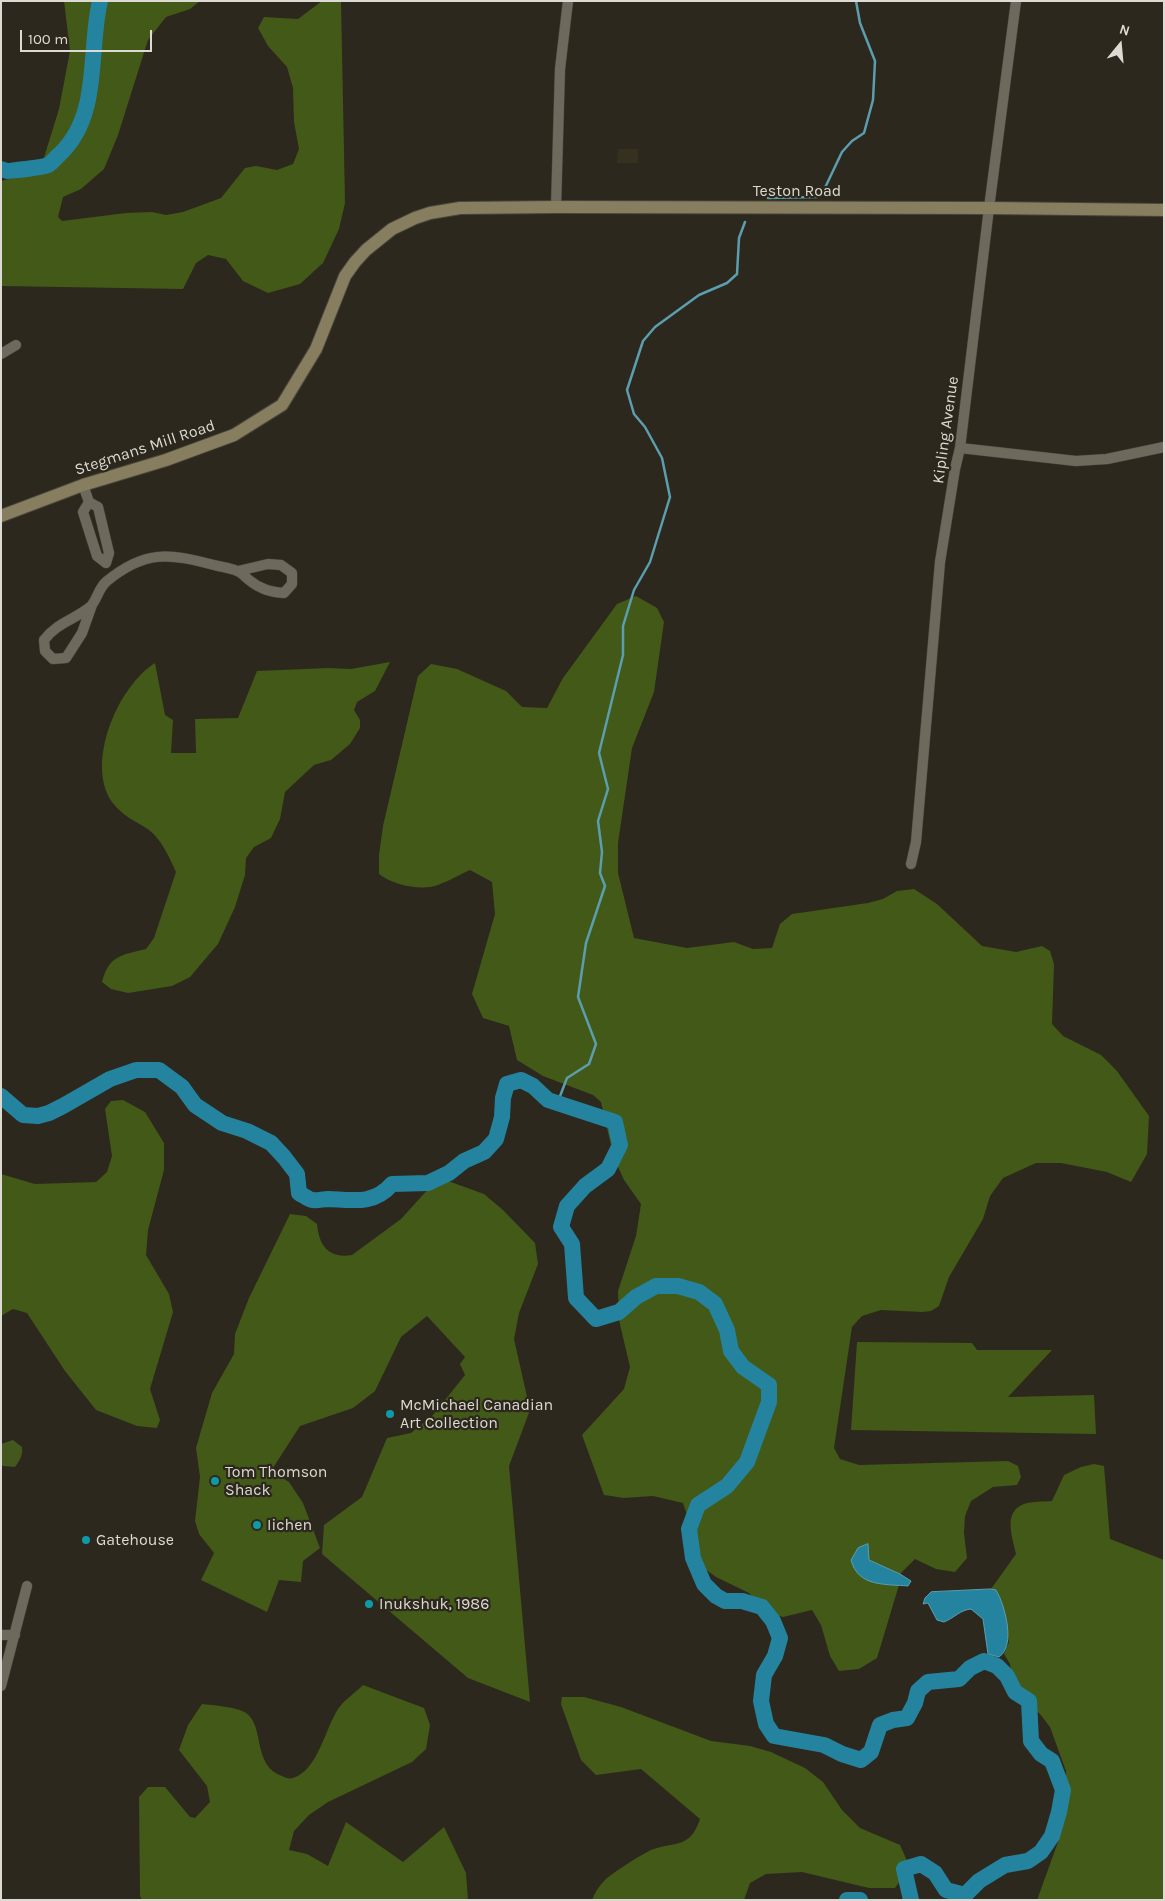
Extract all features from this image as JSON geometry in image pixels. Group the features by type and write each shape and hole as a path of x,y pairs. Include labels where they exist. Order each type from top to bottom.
{"street":[{"path":"556,207 560,69 568,1"},
{"name":"Kipling Avenue","path":"911,864 916,842 940,562 960,448 1016,1"},
{"name":"Teston Road","path":"430,213 460,208 556,207 1164,210"},
{"name":"Stegmans Mill Road","path":"1,516 83,485 166,460 234,435 282,405 316,349 345,276 355,262 366,250 392,229 414,218 430,213"},
{"path":"1,354 16,345"},
{"path":"960,448 1076,461 1107,459 1164,447"},
{"path":"83,485 89,502 98,507 109,553 106,563"},
{"path":"89,502 83,512 97,556 106,563 114,576"},
{"path":"92,605 53,629 44,640 44,651 53,660 66,658 82,634 92,605 106,582 129,566 151,558 166,555 199,560 238,571 254,584 270,592 284,593 292,584 292,573 281,565 268,564 238,571"},
{"path":"1,1686 27,1586"},
{"path":"1,1635 15,1635"}],"shaded area":[{"path":"618,149 638,149 638,163 617,163"}],"green space":[{"path":"64,1 200,1 190,9 166,17 148,40 118,135 104,169 81,189 63,197 58,217 62,221 126,213 152,212 166,215 183,212 221,198 245,168 256,166 277,170 293,164 299,149 294,122 293,88 287,67 268,46 258,28 264,17 298,19 322,1 341,1 345,203 339,229 323,263 300,284 268,293 243,281 226,259 208,255 196,263 183,289 1,286 1,181 21,176 42,164 59,109 70,51"},
{"path":"636,596 657,608 664,622 654,692 632,748 618,843 618,873 634,938 687,948 734,942 753,949 772,948 780,924 792,914 868,903 883,899 897,891 914,889 937,904 982,946 1016,952 1042,946 1050,951 1054,964 1052,1024 1063,1036 1101,1055 1117,1071 1149,1116 1147,1154 1131,1182 1107,1172 1061,1163 1036,1163 1003,1178 990,1196 983,1219 949,1277 939,1306 931,1311 922,1312 881,1310 862,1316 852,1327 834,1448 840,1459 859,1465 1008,1461 1018,1466 1021,1477 1017,1485 993,1487 971,1501 965,1516 964,1533 967,1558 955,1572 936,1569 915,1559 900,1574 869,1560 858,1549 883,1585 899,1585 877,1658 859,1669 839,1671 830,1656 821,1625 812,1610 783,1617 768,1613 749,1593 716,1577 705,1569 683,1503 653,1496 624,1498 604,1495 582,1435 624,1389 630,1367 619,1320 618,1291 636,1236 641,1204 624,1180 614,1158 601,1102 593,1095 543,1076 517,1060 509,1026 483,1018 472,994 495,914 492,882 470,870 430,887 403,885 384,878 379,874 379,855 383,826 418,676 431,664 457,669 506,691 522,707 547,708 563,678 617,604"},
{"path":"390,662 375,691 357,702 354,710 360,720 360,728 350,744 331,760 314,765 285,792 280,819 271,838 254,847 246,858 245,875 235,907 218,944 190,977 172,986 128,993 111,989 102,982 108,966 113,961 123,955 146,949 154,938 176,872 158,839 149,830 116,807 105,786 102,767 104,747 110,726 118,707 141,674 155,663 165,715 173,720 171,753 196,753 195,719 238,718 257,671 351,669"},
{"path":"123,1100 145,1112 164,1143 164,1170 148,1230 146,1255 169,1294 173,1312 150,1389 160,1420 157,1428 137,1426 96,1410 65,1371 27,1313 13,1309 1,1316 1,1174 35,1184 96,1182 107,1172 112,1156 105,1109 111,1101"},
{"path":"439,1180 448,1181 484,1194 503,1210 535,1243 538,1264 519,1313 514,1339 530,1410 509,1466 530,1702 468,1678 322,1554 324,1525 362,1497 387,1438 411,1433 433,1415 465,1375 460,1364 465,1357 427,1316 401,1337 375,1391 353,1408 300,1426 271,1471 289,1482 303,1503 320,1548 303,1561 301,1582 279,1580 267,1612 201,1580 214,1553 199,1534 195,1521 200,1477 196,1448 212,1393 234,1354 235,1334 249,1298 290,1214 306,1216 317,1224 320,1238 326,1249 337,1255 352,1255 401,1219 431,1186"},
{"path":"857,1342 972,1343 977,1350 1052,1350 1008,1397 1094,1395 1096,1434 851,1430"},
{"path":"13,1440 22,1447 21,1457 15,1467 3,1466 1,1465 1,1444"},
{"path":"1094,1464 1104,1466 1110,1539 1164,1560 1164,1900 1037,1900 1058,1842 1064,1808 1066,1771 1050,1727 1040,1714 1014,1692 1010,1664 1004,1654 1009,1642 996,1590 991,1589 1016,1554 1011,1533 1011,1519 1017,1508 1027,1503 1052,1501 1064,1475 1081,1467"},
{"path":"363,1685 424,1708 430,1725 426,1749 412,1762 328,1802 309,1815 294,1831 289,1850 307,1854 328,1866 346,1822 403,1862 444,1827 466,1873 468,1900 142,1900 140,1896 139,1797 148,1787 165,1787 190,1817 195,1818 210,1802 207,1786 179,1750 188,1725 202,1704 231,1708 246,1713 252,1719 266,1764 273,1771 292,1778 302,1774 309,1767 338,1709"},
{"path":"562,1697 584,1697 621,1707 711,1741 750,1746 771,1752 805,1768 823,1782 842,1810 860,1828 900,1845 906,1859 907,1871 895,1888 869,1888 802,1872 766,1874 750,1883 744,1900 592,1900 594,1894 605,1880 641,1855 660,1847 687,1840 696,1829 700,1819 641,1769 596,1775 581,1760 561,1704"}],"water":[{"path":"868,1544 869,1560 911,1581 908,1586 882,1584 866,1580 860,1575 851,1560 858,1548"},
{"path":"996,1590 1003,1605 1007,1625 1007,1644 1004,1652 999,1657 988,1654 983,1619 971,1609 944,1622 937,1620 928,1603 923,1604 925,1598 931,1592"}],"waterway":[{"path":"1,169 7,171 48,165 73,138 82,121 88,102 100,1"},
{"path":"768,198 817,197 823,192 842,152 852,141 864,133 873,100 875,61 860,23 856,1"},
{"path":"557,1104 567,1078 589,1064 596,1044 578,997 586,943 605,886 600,873 602,852 598,821 608,789 599,753 623,655 623,626 634,590 650,562 670,497 662,458 645,427 634,414 627,390 643,341 655,327 699,295 727,283 737,274 739,238 745,222"},
{"path":"1,1096 23,1115 38,1116 63,1106 110,1079 136,1070 159,1070 182,1087 195,1105 222,1123 247,1131 271,1143 297,1174 299,1193 314,1200 363,1200 378,1195 392,1184 428,1183 449,1173 464,1161 484,1152 496,1139 502,1117 503,1098 507,1084 521,1080 533,1086 548,1100 615,1122 620,1145 608,1169 585,1186 567,1206 561,1227 572,1244 576,1298 596,1319 619,1312 636,1297 656,1286 678,1286 699,1292 715,1304 727,1330 731,1351 743,1367 769,1385 769,1402 747,1462 727,1486 698,1505 689,1529 693,1558 704,1584 716,1596 725,1601 742,1601 762,1607 773,1621 780,1638 775,1656 764,1675 761,1701 766,1724 774,1736 824,1745 842,1754 861,1760 871,1752 880,1725 893,1720 907,1718 915,1703 918,1691 928,1682 959,1679 970,1668 984,1661 997,1666 1007,1676 1015,1692 1029,1701 1031,1741 1041,1754 1052,1761 1063,1790 1052,1836 1041,1852 1028,1861 1005,1865 979,1881 965,1895 946,1890 935,1873 921,1864 904,1869 911,1900"},
{"path":"847,1900 860,1900"}],"place":[{"name":"McMichael Canadian Art Collection","path":"390,1414"},
{"name":"Tom Thomson Shack","path":"215,1481"},
{"name":"Iichen","path":"257,1525"},
{"name":"Gatehouse","path":"86,1540"},
{"name":"Inukshuk, 1986","path":"369,1604"}]}
